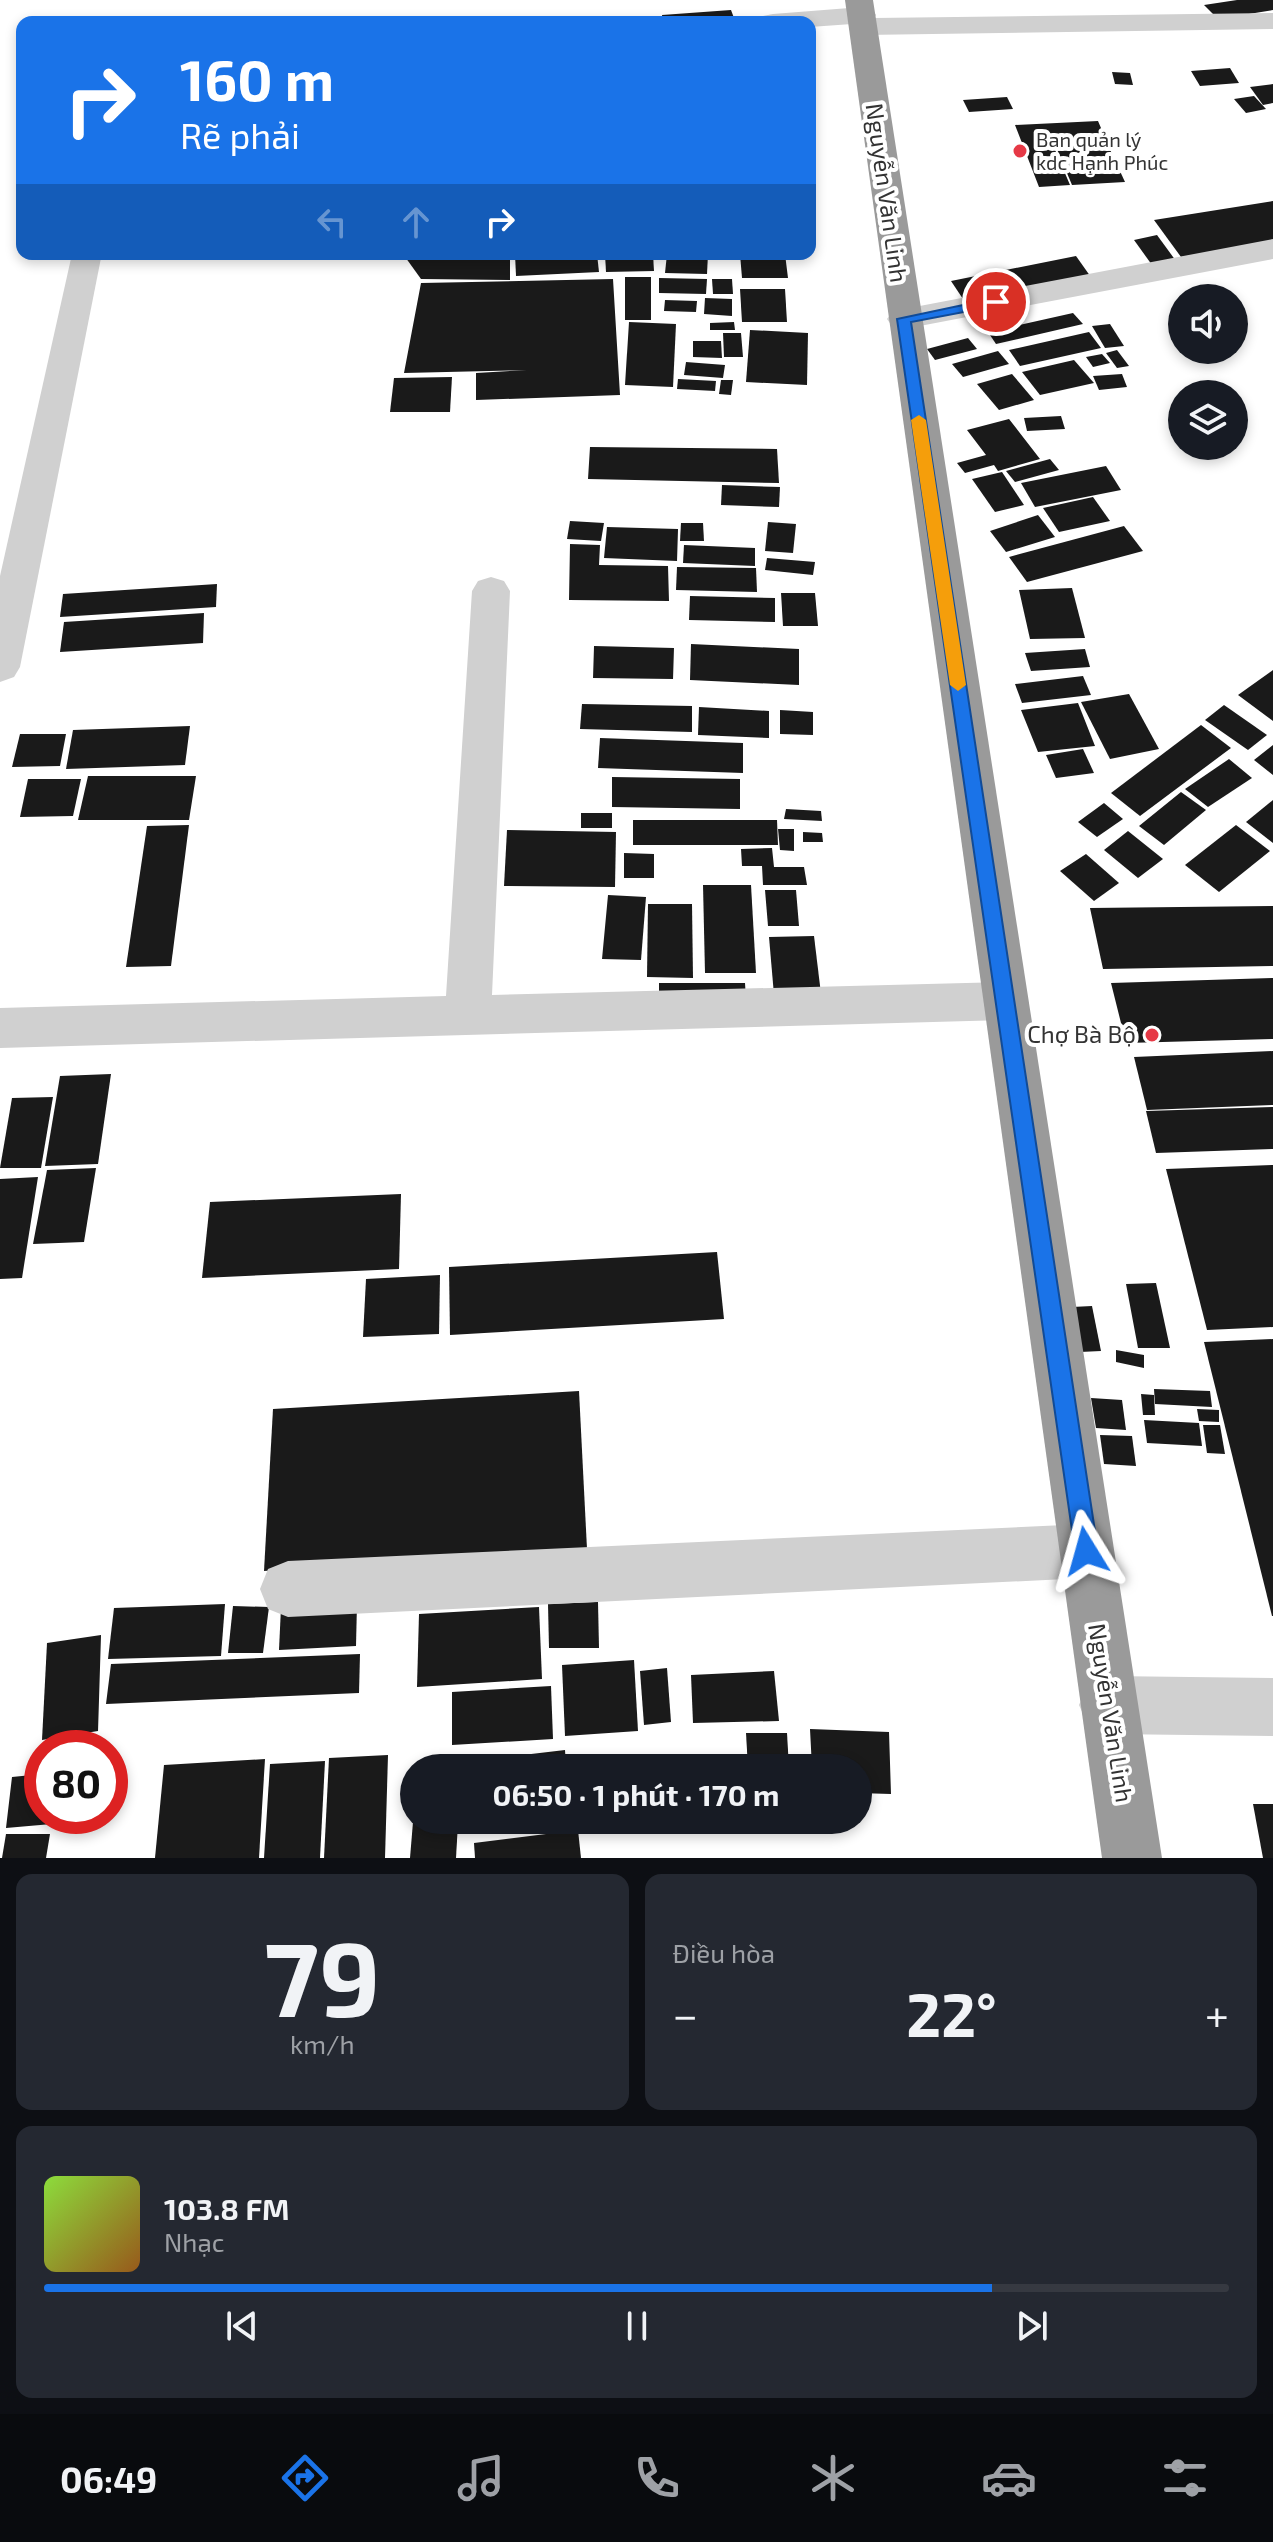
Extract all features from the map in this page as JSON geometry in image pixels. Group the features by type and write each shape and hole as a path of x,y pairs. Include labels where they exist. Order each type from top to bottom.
{"highway":[{"name":"Nguyễn Văn Linh","path":"862,14 904,319 1132,1858"}],"street":[{"path":"816,18 862,14 1273,21"},
{"path":"904,319 1273,249"},
{"path":"0,667 85,260"},
{"path":"468,1016 491,591"},
{"path":"0,1028 1005,1001"},
{"path":"288,1589 1086,1551"},
{"path":"1108,1705 1273,1707"}],"building":[{"path":"1237,0 1273,0 1273,10 1218,19 1204,5"},
{"path":"731,10 733,16 662,16"},
{"path":"1230,68 1239,83 1200,86 1191,71"},
{"path":"1112,72 1130,73 1133,85 1115,84"},
{"path":"1273,84 1273,103 1263,105 1250,87"},
{"path":"1254,96 1266,109 1246,113 1234,99"},
{"path":"1007,97 1013,109 969,112 963,100"},
{"path":"1098,121 1107,142 1053,145 1070,185 1039,187 1015,125"},
{"path":"1107,143 1125,182 1072,185 1056,147"},
{"path":"1273,201 1273,242 1181,257 1154,220"},
{"path":"1157,235 1176,261 1152,265 1134,240"},
{"path":"1076,256 1093,280 967,305 951,281"},
{"path":"407,260 510,260 510,280 421,279"},
{"path":"515,260 598,260 599,272 516,276"},
{"path":"605,260 653,260 654,271 606,272"},
{"path":"666,260 708,260 707,274 665,273"},
{"path":"740,260 786,260 788,278 742,278"},
{"path":"625,277 651,277 651,320 625,320"},
{"path":"659,278 707,279 706,294 659,293"},
{"path":"613,279 620,395 476,400 476,373 527,370 404,373 421,283"},
{"path":"712,279 732,279 733,294 713,294"},
{"path":"740,289 785,289 787,322 742,322"},
{"path":"705,298 732,299 732,316 704,314"},
{"path":"665,300 697,301 696,312 664,311"},
{"path":"1073,313 1083,324 996,344 988,332"},
{"path":"629,322 676,324 673,387 625,385"},
{"path":"734,322 735,330 710,330 710,323"},
{"path":"1110,324 1124,346 1105,348 1092,326"},
{"path":"750,330 808,333 807,385 746,382"},
{"path":"1089,332 1101,348 1020,366 1009,350"},
{"path":"723,333 741,333 743,357 724,357"},
{"path":"968,338 977,349 935,360 927,349"},
{"path":"693,341 721,341 722,358 693,357"},
{"path":"1117,350 1129,366 1117,368 1106,353"},
{"path":"998,351 1009,364 963,377 952,364"},
{"path":"1102,354 1110,363 1093,367 1086,357"},
{"path":"1074,360 1094,383 1040,395 1022,372"},
{"path":"686,362 725,365 723,378 684,375"},
{"path":"1012,374 1034,400 999,410 977,384"},
{"path":"1122,374 1127,387 1099,390 1093,376"},
{"path":"452,377 450,412 390,412 394,378"},
{"path":"678,379 716,381 715,391 677,389"},
{"path":"721,380 733,380 731,395 719,394"},
{"path":"1061,416 1065,429 1027,431 1024,418"},
{"path":"1009,419 1040,459 998,471 994,465 965,473 957,463 986,455 967,430"},
{"path":"590,447 777,449 779,483 588,479"},
{"path":"1050,459 1059,470 1015,482 1006,471"},
{"path":"1106,466 1121,490 1035,507 1021,483"},
{"path":"1002,472 1024,505 995,512 972,479"},
{"path":"722,485 780,487 779,507 721,505"},
{"path":"1093,497 1110,521 1059,532 1043,508"},
{"path":"1038,515 1055,537 1006,552 990,531"},
{"path":"570,521 604,523 601,541 567,539"},
{"path":"768,522 796,524 793,553 765,551"},
{"path":"681,523 703,523 704,541 680,541"},
{"path":"1124,526 1143,551 1027,582 1009,557"},
{"path":"607,527 678,529 677,561 604,558"},
{"path":"570,544 600,545 599,565 668,566 669,601 569,600"},
{"path":"684,545 755,548 755,566 683,563"},
{"path":"767,558 815,562 813,575 765,570"},
{"path":"677,567 756,568 757,592 676,590"},
{"path":"217,584 216,607 60,617 63,594"},
{"path":"1072,588 1085,638 1030,639 1019,590"},
{"path":"781,593 815,593 818,626 783,626"},
{"path":"690,596 775,598 775,622 689,620"},
{"path":"204,613 203,643 60,652 64,622"},
{"path":"691,644 799,649 799,685 690,680"},
{"path":"594,646 674,648 673,679 593,678"},
{"path":"1085,649 1090,667 1031,671 1025,653"},
{"path":"1273,670 1273,721 1238,695"},
{"path":"1083,676 1091,695 1022,703 1015,684"},
{"path":"1129,694 1159,749 1110,759 1081,702"},
{"path":"1078,703 1095,746 1038,752 1021,710"},
{"path":"582,704 692,706 692,732 580,729"},
{"path":"1224,705 1267,735 1248,750 1205,720"},
{"path":"699,707 769,711 769,738 698,735"},
{"path":"780,710 813,712 813,735 780,734"},
{"path":"1201,725 1231,748 1140,816 1111,793"},
{"path":"190,726 185,765 66,769 73,730"},
{"path":"20,734 66,734 60,766 12,767"},
{"path":"600,738 743,743 743,773 598,768"},
{"path":"1273,745 1273,775 1254,760"},
{"path":"1083,749 1094,773 1056,778 1046,755"},
{"path":"1229,759 1252,778 1208,807 1185,789"},
{"path":"88,776 196,776 189,820 78,820"},
{"path":"612,777 740,779 740,809 612,807"},
{"path":"28,779 81,779 73,816 20,817"},
{"path":"1181,792 1206,810 1164,845 1139,826"},
{"path":"1273,800 1273,843 1246,822"},
{"path":"1104,803 1123,819 1097,837 1078,822"},
{"path":"786,809 821,811 822,821 784,819"},
{"path":"581,813 612,813 612,828 581,828"},
{"path":"633,820 777,820 778,845 633,845"},
{"path":"189,825 171,966 126,967 147,826"},
{"path":"1236,825 1270,851 1219,892 1185,865"},
{"path":"778,829 794,829 794,851 780,850"},
{"path":"507,830 616,832 615,887 504,886"},
{"path":"1128,831 1163,859 1138,878 1104,850"},
{"path":"803,832 822,833 823,842 803,842"},
{"path":"772,848 774,867 804,867 807,885 763,885 762,866 742,866 741,849"},
{"path":"624,853 654,854 654,878 624,878"},
{"path":"1086,854 1119,883 1094,901 1060,871"},
{"path":"703,885 751,885 756,973 705,973"},
{"path":"765,890 796,890 799,926 768,926"},
{"path":"608,895 646,897 641,960 602,959"},
{"path":"648,904 692,904 693,978 647,977"},
{"path":"1273,906 1273,966 1103,969 1090,908"},
{"path":"814,936 821,994 774,995 769,937"},
{"path":"1273,978 1273,1039 1126,1043 1111,983"},
{"path":"659,983 745,983 746,999 659,999"},
{"path":"1273,1051 1273,1105 1147,1110 1134,1057"},
{"path":"111,1074 98,1164 45,1166 60,1076"},
{"path":"53,1097 41,1168 0,1168 12,1098"},
{"path":"1273,1107 1273,1149 1156,1153 1146,1111"},
{"path":"1273,1165 1273,1327 1207,1330 1166,1169"},
{"path":"96,1168 84,1242 33,1244 47,1170"},
{"path":"38,1177 22,1278 0,1279 0,1179"},
{"path":"401,1194 399,1269 202,1278 210,1202"},
{"path":"717,1252 724,1319 450,1335 449,1267"},
{"path":"440,1275 439,1334 363,1337 366,1279"},
{"path":"1156,1283 1170,1348 1138,1348 1126,1284"},
{"path":"1092,1306 1101,1351 1080,1352 1072,1307"},
{"path":"1273,1339 1273,1616 1272,1616 1204,1342"},
{"path":"1116,1350 1144,1355 1144,1368 1116,1362"},
{"path":"1154,1389 1210,1391 1212,1407 1155,1404"},
{"path":"579,1391 587,1549 264,1571 273,1409"},
{"path":"1141,1394 1154,1395 1155,1415 1143,1415"},
{"path":"1091,1398 1122,1400 1126,1430 1096,1428"},
{"path":"1197,1409 1219,1410 1219,1422 1199,1421"},
{"path":"1144,1420 1199,1423 1202,1446 1147,1443"},
{"path":"1203,1425 1220,1425 1225,1454 1207,1453"},
{"path":"1100,1435 1132,1436 1136,1466 1104,1464"},
{"path":"598,1602 599,1648 549,1648 548,1604"},
{"path":"357,1603 356,1646 279,1650 281,1607"},
{"path":"225,1604 221,1656 108,1659 114,1608"},
{"path":"233,1606 269,1607 263,1653 228,1653"},
{"path":"539,1607 542,1679 417,1687 419,1614"},
{"path":"101,1635 98,1730 43,1730 47,1643"},
{"path":"360,1654 359,1693 106,1704 111,1664"},
{"path":"634,1660 638,1731 565,1736 562,1665"},
{"path":"667,1668 671,1722 644,1725 640,1671"},
{"path":"774,1671 779,1721 693,1723 691,1675"},
{"path":"551,1686 553,1739 452,1745 452,1692"},
{"path":"810,1729 889,1732 891,1794 872,1793 872,1754 811,1754"},
{"path":"746,1733 787,1733 788,1754 747,1754"},
{"path":"565,1750 565,1754 531,1754"},
{"path":"388,1755 385,1858 324,1858 329,1758"},
{"path":"265,1759 259,1858 155,1858 164,1765"},
{"path":"325,1761 320,1858 264,1858 270,1764"},
{"path":"24,1776 24,1826 6,1828 12,1777"},
{"path":"1253,1804 1273,1804 1273,1858 1263,1858"},
{"path":"6,1834 50,1834 46,1858 2,1858"},
{"path":"412,1834 457,1834 456,1858 410,1858"},
{"path":"546,1834 578,1834 581,1858 475,1858 474,1843"}],"slow traffic":[{"path":"919,420 958,685"}],"place":[{"name":"Ban quản lý kdc Hạnh Phúc","path":"1020,151"},
{"name":"Chợ Bà Bộ","path":"1152,1035"}],"route":[{"path":"996,302 904,319 1086,1551"}]}
